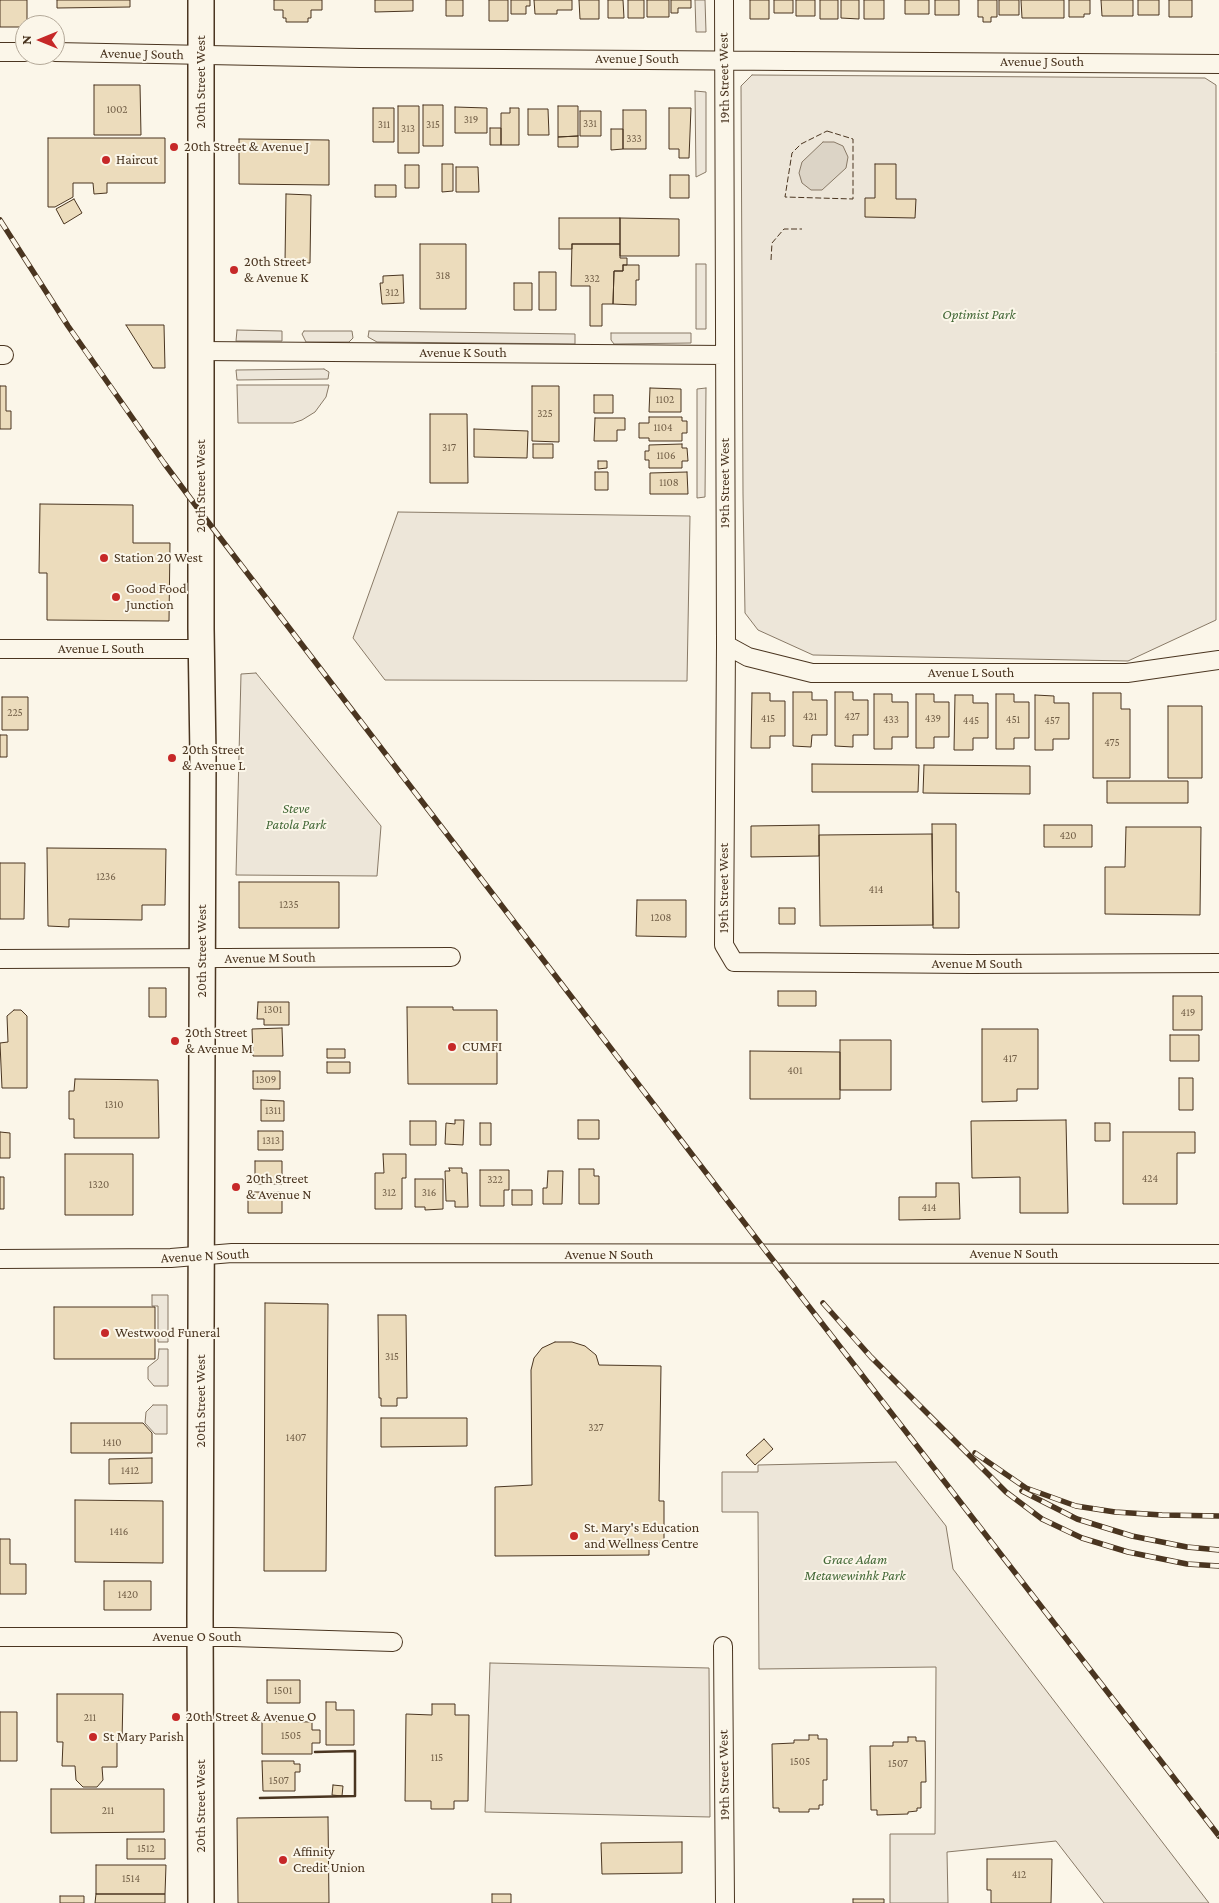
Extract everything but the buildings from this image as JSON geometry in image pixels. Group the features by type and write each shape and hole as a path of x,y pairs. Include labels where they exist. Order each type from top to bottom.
{"main road":[{"name":"20th Street West","path":"201,0 201,1903"}],"street":[{"name":"19th Street West","path":"724,0 726,645 724,945 734,962"},
{"path":"0,52 15,52"},
{"name":"Avenue J South","path":"65,52 370,58 1219,64"},
{"name":"Avenue K South","path":"201,351 725,355"},
{"name":"Avenue L South","path":"726,645 748,657 812,674 1127,673 1219,660"},
{"name":"Avenue L South","path":"0,649 201,649"},
{"name":"Avenue M South","path":"0,959 451,956"},
{"name":"Avenue M South","path":"734,962 970,964 1219,963"},
{"name":"Avenue N South","path":"0,1259 171,1258 232,1253 701,1255 1219,1254"},
{"name":"Avenue O South","path":"0,1637 200,1637 393,1642"},
{"name":"19th Street West","path":"723,1646 725,1903"}],"green space":[{"path":"695,0 705,0 706,32 696,32"},
{"name":"Optimist Park","path":"752,75 1205,78 1216,85 1216,620 1128,661 813,655 758,630 745,613 743,494 741,86"},
{"path":"695,91 706,92 706,172 696,177"},
{"path":"696,264 706,264 706,329 696,329"},
{"path":"237,330 282,331 282,341 236,341"},
{"path":"304,331 352,331 353,338 349,342 306,342 302,334"},
{"path":"369,331 575,334 575,344 377,342 368,337"},
{"path":"611,333 691,333 691,343 614,344 611,340"},
{"path":"324,369 329,372 328,379 237,380 236,370"},
{"path":"237,385 329,385 326,397 315,412 302,420 293,423 238,423"},
{"path":"706,388 705,497 697,498 697,389"},
{"path":"398,512 690,516 687,681 385,680 353,638"},
{"name":"Steve Patola Park","path":"256,673 381,826 377,876 236,875 241,674"},
{"path":"152,1295 168,1295 168,1342 158,1342 158,1306 152,1306"},
{"path":"159,1349 168,1349 168,1386 154,1386 148,1379 148,1367 158,1359"},
{"path":"153,1405 167,1405 167,1434 155,1434 145,1423 146,1412"},
{"name":"Grace Adam Metawewinhk Park","path":"896,1462 946,1526 953,1569 1209,1903 1104,1903 1056,1841 947,1852 948,1903 890,1903 890,1834 935,1834 936,1667 759,1669 758,1512 722,1512 722,1472 758,1472 758,1465"},
{"path":"490,1663 709,1668 710,1817 485,1812"}],"shaded area":[{"path":"823,142 834,142 843,146 848,157 846,168 822,190 811,190 802,183 799,173 802,162"}],"railway":[{"path":"0,220 68,326 202,514 769,1255 1219,1836"},
{"path":"823,1303 871,1357 1006,1492 1042,1519 1082,1538 1128,1552 1187,1564 1219,1566"},
{"path":"975,1453 1026,1488 1076,1506 1115,1512 1219,1516"},
{"path":"1022,1491 1077,1519 1132,1536 1187,1547 1219,1550"}],"fence":[{"path":"827,131 853,139 853,199 785,197 792,153 801,144 827,131"},
{"path":"771,260 772,243 784,229 802,229"}],"wall":[{"path":"260,1798 355,1796 355,1751 315,1752"}],"place":[{"name":"20th Street & Avenue J","path":"174,147"},
{"name":"Haircut","path":"106,160"},
{"name":"20th Street & Avenue K","path":"234,270"},
{"name":"Station 20 West","path":"104,558"},
{"name":"Good Food Junction","path":"116,597"},
{"name":"20th Street & Avenue L","path":"172,758"},
{"name":"20th Street & Avenue M","path":"175,1041"},
{"name":"CUMFI","path":"452,1047"},
{"name":"20th Street & Avenue N","path":"236,1187"},
{"name":"Westwood Funeral","path":"105,1333"},
{"name":"St. Mary's Education and Wellness Centre","path":"574,1536"},
{"name":"20th Street & Avenue O","path":"176,1717"},
{"name":"St Mary Parish","path":"93,1737"},
{"name":"Affinity Credit Union","path":"283,1860"}]}
